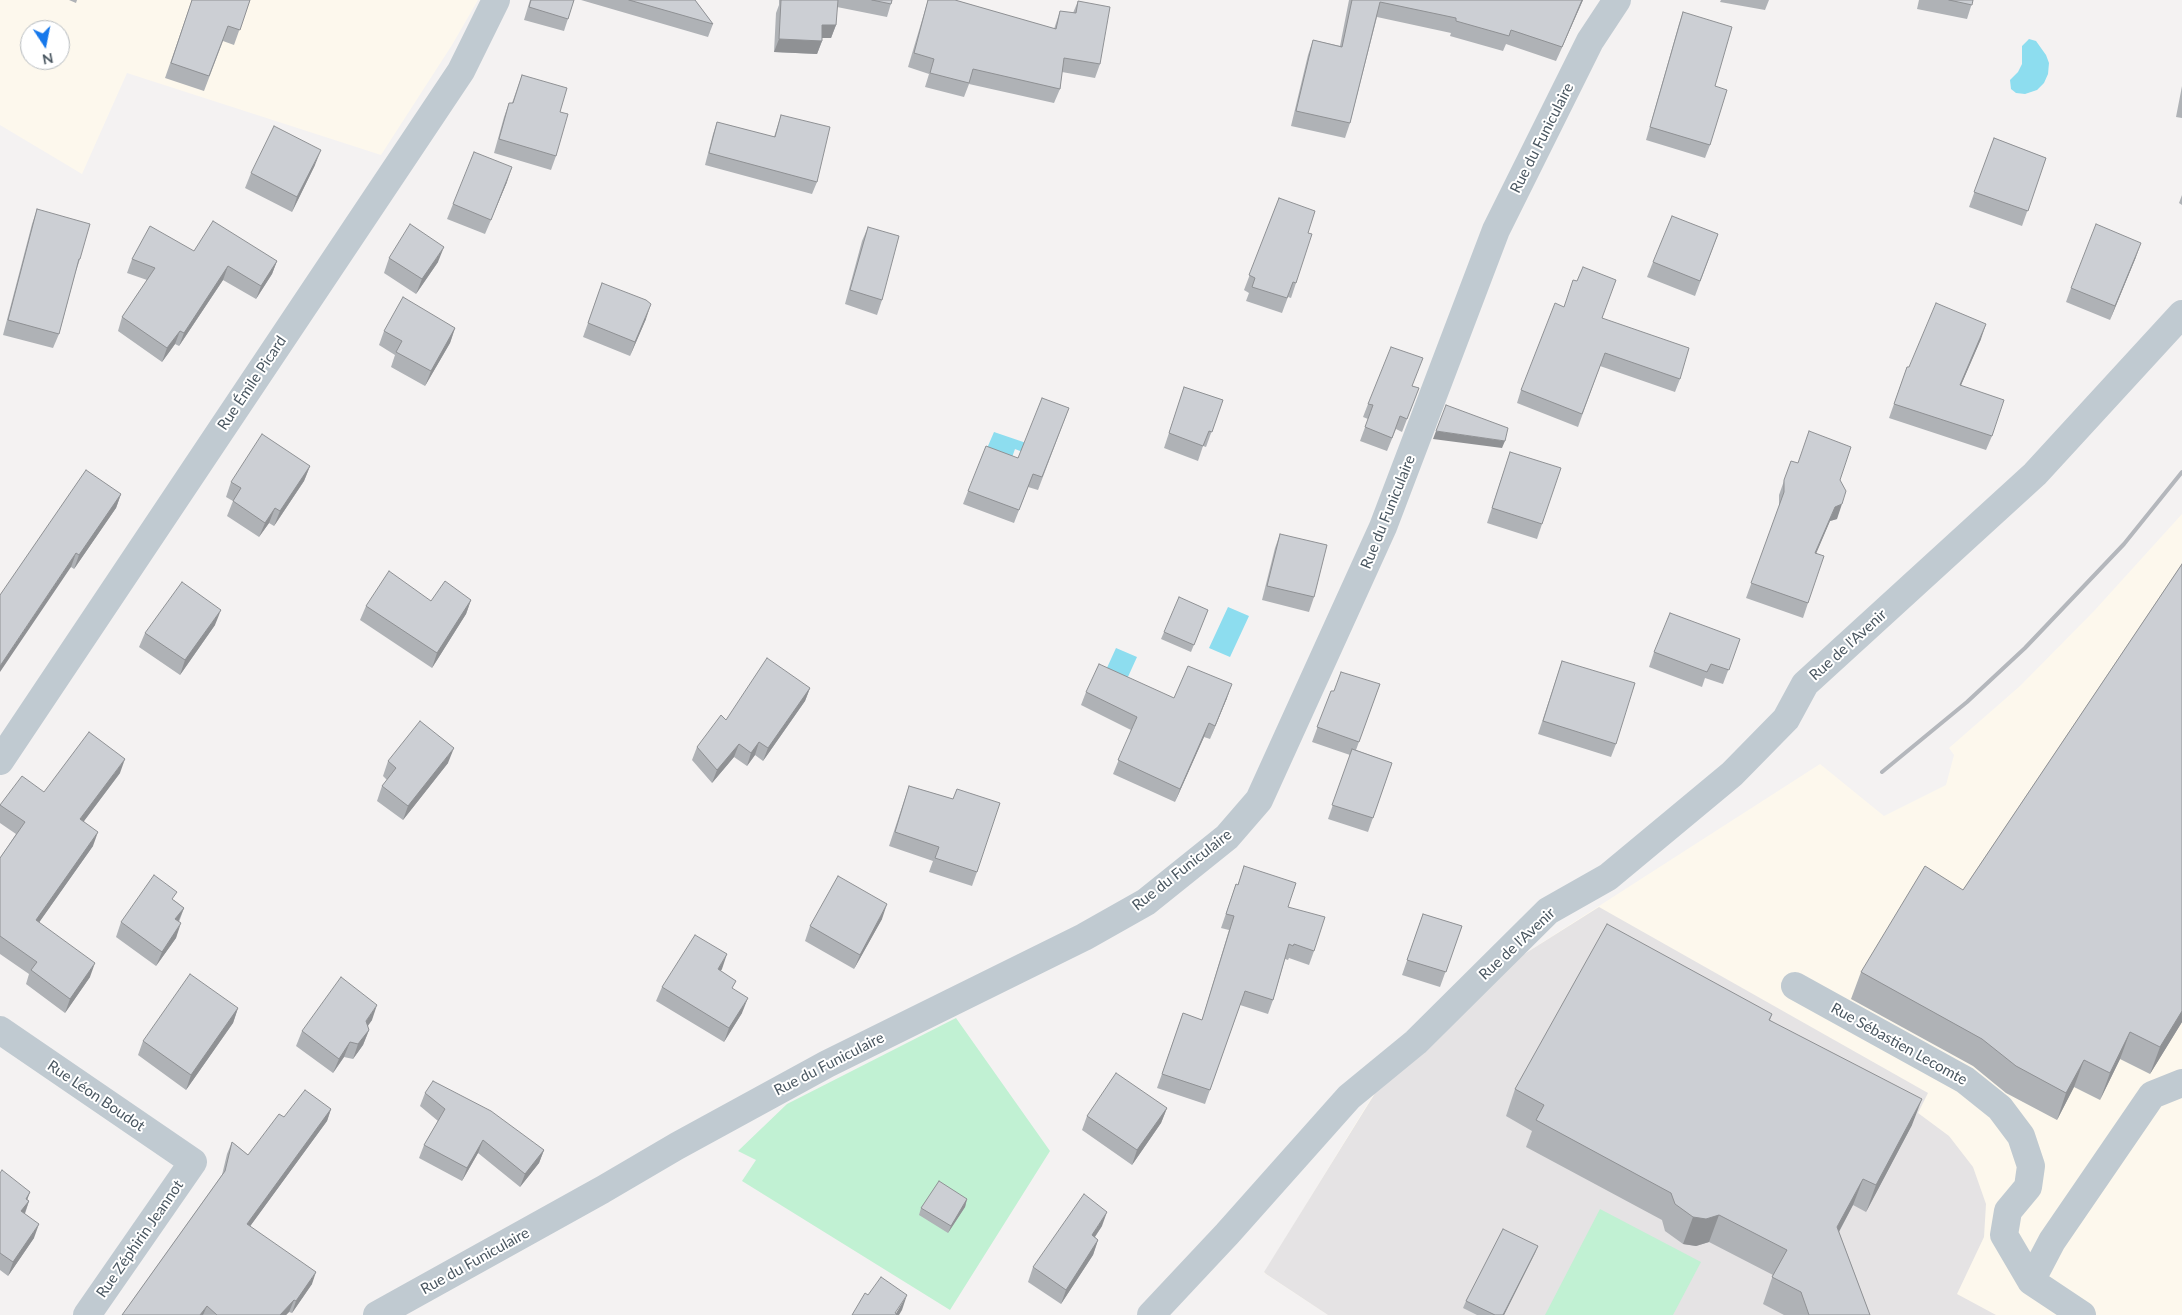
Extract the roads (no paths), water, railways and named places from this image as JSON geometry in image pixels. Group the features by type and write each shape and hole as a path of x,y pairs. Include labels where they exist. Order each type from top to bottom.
{"street":[{"name":"Rue Émile Picard","path":"0,761 460,71 496,0"},
{"name":"Rue du Funiculaire","path":"377,1315 827,1064 1084,937 1146,902 1226,837 1260,800 1383,527 1496,230 1590,42 1617,0"},
{"name":"Rue de l'Avenir","path":"1151,1315 1227,1234 1349,1097 1416,1042 1548,912 1608,877 1732,774 1786,719 1805,684 2035,474 2182,314"},
{"name":"Rue Sébastien Lecomte","path":"1795,986 1965,1080 2000,1108 2021,1136 2031,1166 2028,1187 2008,1211 2004,1235 2031,1281"},
{"name":"Rue Léon Boudot","path":"0,1030 193,1162"},
{"path":"2082,1315 2031,1281 2052,1241 2152,1095 2182,1083"},
{"name":"Rue Zéphirin Jeannot","path":"87,1315 193,1162"}],"water":[{"path":"2029,39 2036,41 2046,55 2049,63 2048,74 2044,83 2037,90 2025,94 2016,93 2011,89 2010,80 2018,72 2022,64 2022,46"},
{"path":"994,432 1038,447 1035,457 1015,449 1010,463 985,453"},
{"path":"1228,607 1249,616 1230,657 1209,648"},
{"path":"1116,648 1137,657 1122,690 1101,681"}],"railway":[{"path":"1882,772 1967,702 2025,648 2124,544 2182,472"}]}
